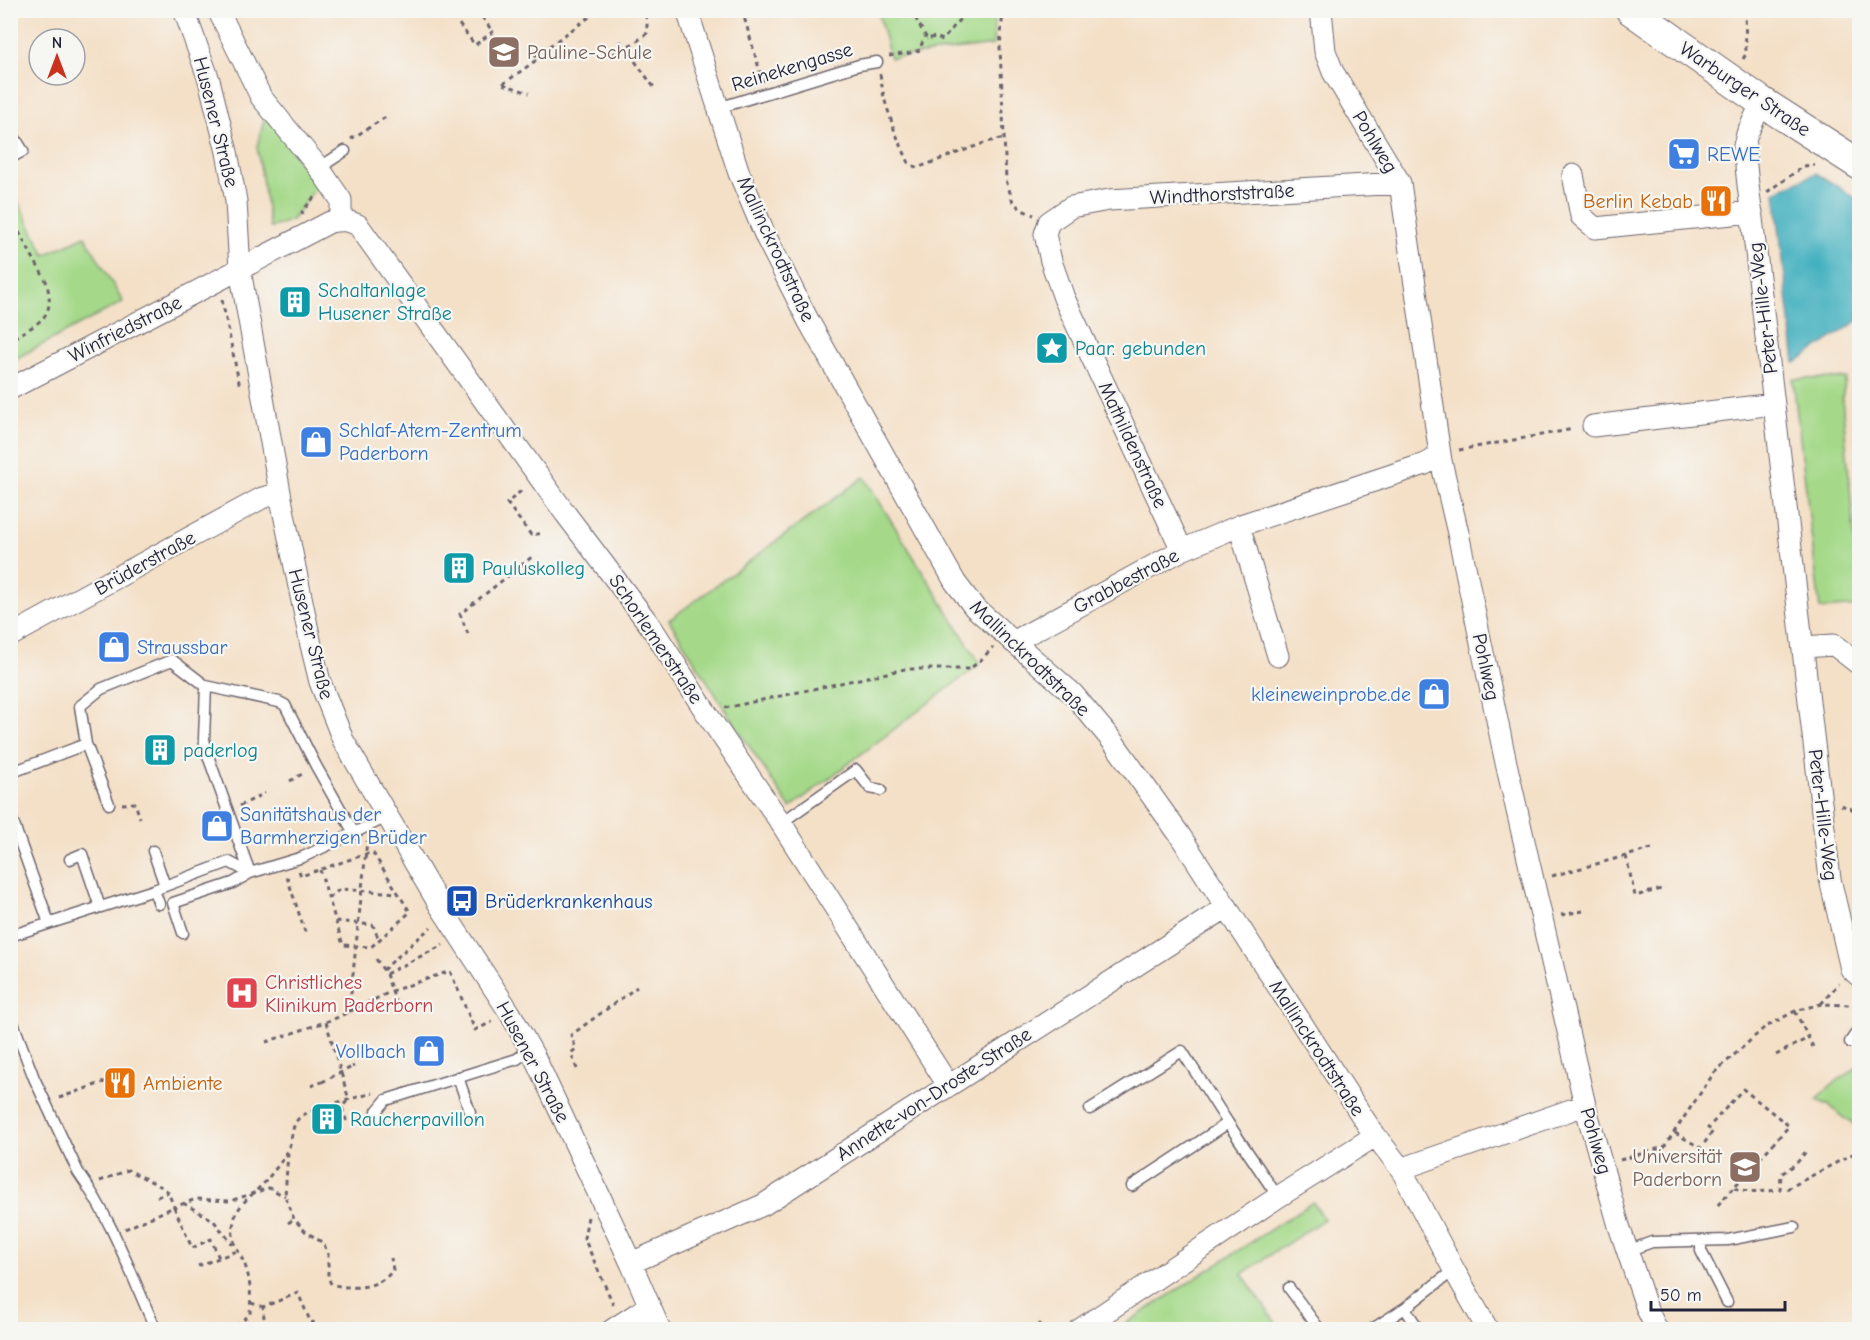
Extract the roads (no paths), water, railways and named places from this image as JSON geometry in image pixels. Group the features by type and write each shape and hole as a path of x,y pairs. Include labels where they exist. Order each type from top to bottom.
{"main road":[{"name":"Warburger Straße","path":"1631,10 1762,102 1860,165"}],"street":[{"name":"Husener Straße","path":"184,10 209,80 227,152 236,201 233,273 320,682 343,740 387,817 458,935 537,1053 660,1329"},
{"name":"Husener Straße","path":"218,10 261,97 323,174 340,200 341,220"},
{"name":"Mallinckrodtstraße","path":"687,10 739,173 762,227 808,320 955,582 974,607 1073,694 1114,743 1179,834 1375,1136 1401,1169 1488,1329"},
{"name":"Pohlweg","path":"1321,10 1325,51 1333,72 1400,183 1440,455 1504,754 1585,1105 1628,1251 1647,1310 1657,1329"},
{"name":"Peter-Hille-Weg","path":"1762,102 1744,146 1830,879 1855,969"},
{"path":"1573,176 1581,216 1595,228 1751,208"},
{"name":"Windthorststraße","path":"1049,222 1071,207 1109,200 1400,183"},
{"path":"233,273 330,222 341,220"},
{"name":"Schorlemerstraße","path":"341,220 358,225 564,513 652,628 781,823 948,1085"},
{"name":"Mathildenstraße","path":"1049,222 1046,234 1051,261 1064,298 1182,550"},
{"name":"Winfriedstraße","path":"10,389 233,273"},
{"path":"1593,426 1774,404"},
{"name":"Grabbestraße","path":"1009,639 1182,550 1241,525 1425,464 1440,455"},
{"name":"Brüderstraße","path":"10,636 262,498 280,493"},
{"path":"1241,525 1241,532 1278,656"},
{"path":"1803,647 1834,645 1860,665"},
{"name":"Annette-von-Droste-Straße","path":"631,1263 763,1205 1227,907"},
{"path":"1401,1169 1585,1105"},
{"path":"1079,1329 1278,1197 1375,1136"},
{"path":"617,1326 649,1306"}],"lane":[{"name":"Reinekengasse","path":"718,108 879,58"},
{"path":"10,130 23,151 10,158"},
{"path":"323,174 345,152"},
{"path":"109,804 86,744 80,706 101,689 172,660 206,686 285,705 354,833"},
{"path":"206,686 204,739 207,753 250,873"},
{"path":"10,773 86,744"},
{"path":"781,823 856,770 870,788 881,790"},
{"path":"10,814 49,923"},
{"path":"183,933 173,903 233,883 250,873 303,857 387,817"},
{"path":"153,850 160,888 159,904"},
{"path":"70,859 82,854 100,907"},
{"path":"10,936 160,888 229,862 250,873"},
{"path":"10,1015 34,1078 78,1172 114,1235 156,1329"},
{"path":"1850,1042 1860,1027"},
{"path":"1090,1109 1182,1051 1278,1197"},
{"path":"377,1118 377,1111 386,1100 537,1053"},
{"path":"458,1077 470,1112"},
{"path":"1132,1186 1228,1124"},
{"path":"1628,1251 1652,1242 1728,1240 1794,1227"},
{"path":"1701,1241 1701,1251 1727,1302"},
{"path":"1371,1329 1405,1308 1454,1270"},
{"path":"1289,1288 1320,1329"},
{"path":"1405,1308 1419,1329"}],"water":[{"path":"1816,173 1859,200 1859,320 1795,363 1775,192"}],"place":[{"name":"Pauline-Schule","path":"504,52"},
{"name":"REWE","path":"1684,154"},
{"name":"Berlin Kebab","path":"1716,201"},
{"name":"Schaltanlage Husener Straße","path":"295,302"},
{"name":"Paar. gebunden","path":"1052,348"},
{"name":"Schlaf-Atem-Zentrum Paderborn","path":"316,442"},
{"name":"Pauluskolleg","path":"459,568"},
{"name":"Straussbar","path":"114,647"},
{"name":"kleineweinprobe.de","path":"1434,694"},
{"name":"paderlog","path":"160,750"},
{"name":"Sanitätshaus der Barmherzigen Brüder","path":"217,826"},
{"name":"Brüderkrankenhaus","path":"462,901"},
{"name":"Christliches Klinikum Paderborn","path":"242,993"},
{"name":"Vollbach","path":"429,1051"},
{"name":"Ambiente","path":"120,1083"},
{"name":"Raucherpavillon","path":"327,1119"},
{"name":"Universität Paderborn","path":"1745,1167"}]}
